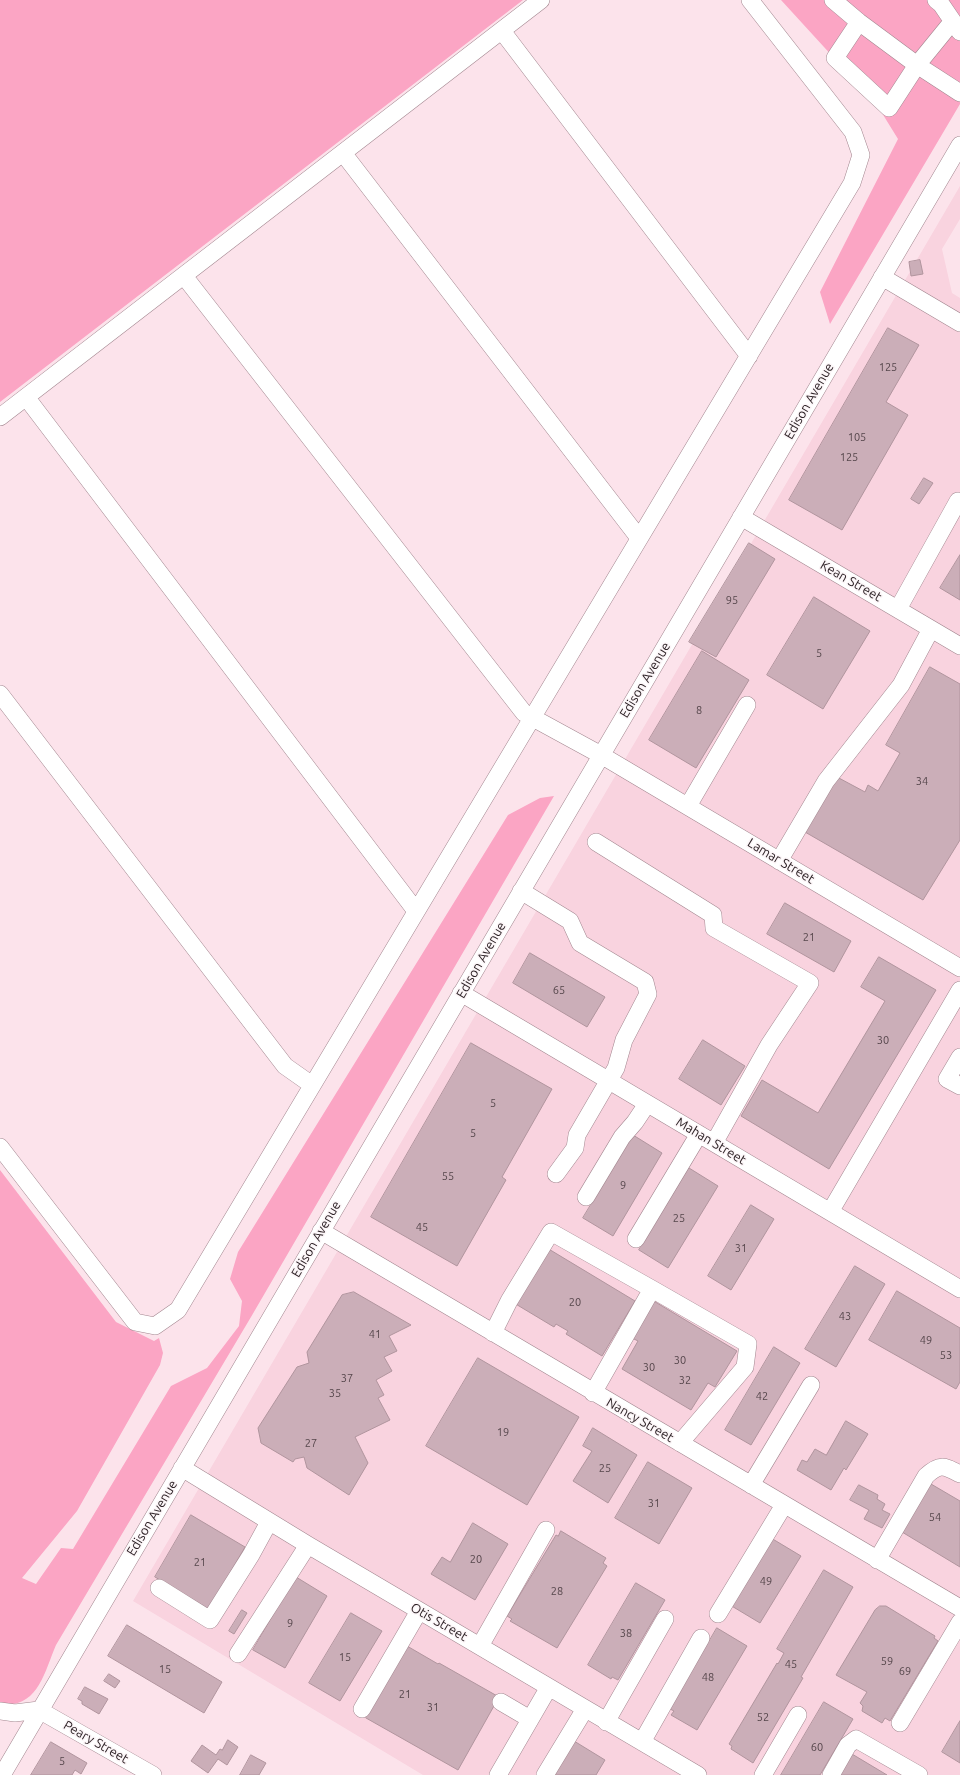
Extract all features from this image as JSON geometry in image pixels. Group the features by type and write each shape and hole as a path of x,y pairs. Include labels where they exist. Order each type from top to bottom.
{"street":[{"path":"0,417 542,0"},
{"path":"0,1147 135,1322 155,1326 178,1310 852,183 861,155 853,132 750,0"},
{"path":"833,0 859,22 960,94"},
{"path":"859,22 835,58 889,108 917,64 956,27 941,4 936,0"},
{"path":"502,31 749,356"},
{"name":"Edison Avenue","path":"2,1775 960,145"},
{"path":"343,153 639,538"},
{"name":"Lamar Street","path":"184,276 524,713 601,755 960,968"},
{"path":"882,277 960,324"},
{"path":"26,397 416,912"},
{"path":"898,609 958,501"},
{"name":"Kean Street","path":"741,517 960,646"},
{"path":"779,861 826,781 902,685 931,629"},
{"path":"0,694 285,1066 312,1085"},
{"path":"688,806 747,705"},
{"path":"596,842 713,915 714,928 810,984 706,1139 636,1239"},
{"path":"521,891 570,921 580,943 645,982 648,994 624,1040 616,1068 577,1135 575,1148 556,1174"},
{"path":"830,1212 960,990"},
{"name":"Mahan Street","path":"461,993 960,1289"},
{"path":"960,1057 947,1079 960,1086"},
{"path":"586,1197 622,1137 635,1122 647,1104"},
{"name":"Nancy Street","path":"321,1231 492,1334 960,1608"},
{"path":"492,1334 509,1301 551,1232 748,1344 744,1367 680,1443"},
{"path":"593,1392 652,1290"},
{"path":"751,1485 811,1386"},
{"path":"877,1560 926,1476 935,1467 946,1466 960,1474"},
{"name":"Otis Street","path":"182,1468 269,1522 698,1775"},
{"path":"718,1614 784,1505"},
{"path":"159,1588 210,1620 251,1555 269,1522"},
{"path":"480,1646 546,1530"},
{"path":"238,1654 308,1545"},
{"path":"362,1709 419,1611"},
{"path":"606,1722 665,1619"},
{"path":"900,1723 960,1622"},
{"path":"642,1742 701,1638"},
{"path":"498,1775 549,1687"},
{"path":"501,1702 530,1719"},
{"path":"545,1775 585,1709"},
{"path":"0,1711 15,1713 39,1710"},
{"name":"Peary Street","path":"39,1710 153,1775"},
{"path":"763,1775 798,1715"},
{"path":"831,1775 848,1745 856,1739 918,1775"}],"shaded area":[{"path":"0,0 523,0 0,402"},
{"path":"781,0 960,0 960,104 830,324 820,292 898,139 877,105"},
{"path":"960,186 960,219 942,249 952,293 960,298 960,1775 423,1775 133,1601"},
{"path":"554,796 251,1317 56,1645 38,1687 23,1701 13,1704 0,1704 0,1170 116,1322 154,1341 159,1338 163,1353 160,1365 77,1511 22,1578 36,1584 61,1548 73,1549 171,1386 207,1368 239,1326 242,1301 230,1279 238,1252 508,815 540,798"}],"building":[{"path":"920,260 923,274 911,276 909,262"},
{"path":"888,328 919,345 886,402 908,415 842,530 789,500"},
{"path":"924,478 933,483 919,504 911,499"},
{"path":"749,543 775,559 716,657 689,642"},
{"path":"960,555 960,600 940,588"},
{"path":"814,597 870,631 823,709 767,675"},
{"path":"702,651 749,680 696,768 649,740"},
{"path":"930,667 960,684 960,840 923,900 805,832 837,777 865,792 868,785 878,791 900,753 886,745"},
{"path":"785,903 851,941 834,972 767,934"},
{"path":"530,953 605,997 587,1027 513,983"},
{"path":"879,957 936,990 829,1169 741,1116 762,1080 818,1113 885,1001 861,987"},
{"path":"703,1040 745,1066 721,1105 679,1079"},
{"path":"471,1043 552,1089 502,1177 506,1180 457,1266 371,1217"},
{"path":"633,1135 662,1153 613,1236 583,1218"},
{"path":"689,1168 718,1186 668,1268 639,1250"},
{"path":"751,1205 774,1219 731,1290 708,1276"},
{"path":"547,1248 635,1301 602,1356 566,1334 568,1331 556,1324 554,1327 514,1303"},
{"path":"855,1266 885,1284 836,1367 805,1349"},
{"path":"897,1291 960,1328 960,1382 956,1389 869,1340"},
{"path":"354,1292 411,1325 389,1336 397,1351 384,1357 392,1371 376,1380 384,1395 378,1398 390,1420 355,1437 368,1463 349,1495 307,1468 304,1457 295,1459 293,1462 261,1443 258,1428 297,1367 309,1363 307,1352 342,1295"},
{"path":"652,1300 737,1351 715,1387 708,1383 691,1410 622,1369 638,1341 630,1337"},
{"path":"774,1347 800,1363 751,1445 725,1430"},
{"path":"478,1358 579,1417 527,1505 426,1446"},
{"path":"846,1421 868,1434 846,1470 844,1468 831,1490 797,1470 802,1460 807,1462 815,1449 826,1455"},
{"path":"593,1428 637,1455 608,1503 573,1481 592,1451 583,1446"},
{"path":"648,1462 692,1488 659,1544 615,1518"},
{"path":"931,1484 960,1501 960,1567 902,1532"},
{"path":"859,1485 878,1495 877,1499 885,1504 882,1510 890,1514 882,1528 864,1519 869,1510 850,1500"},
{"path":"191,1515 245,1547 209,1609 155,1577"},
{"path":"473,1523 508,1544 475,1600 431,1574 442,1557 450,1562"},
{"path":"561,1531 606,1558 603,1563 607,1566 557,1648 510,1621 512,1619 507,1616 556,1535 558,1536"},
{"path":"771,1538 801,1556 760,1623 730,1605"},
{"path":"824,1570 853,1587 801,1677 803,1678 753,1763 731,1749 732,1746 729,1744 777,1663 778,1664 784,1653 777,1649"},
{"path":"296,1577 327,1596 285,1668 253,1650"},
{"path":"636,1583 665,1600 618,1680 612,1677 611,1679 588,1665"},
{"path":"880,1606 886,1606 935,1636 934,1638 938,1641 890,1721 885,1718 882,1723 862,1711 863,1706 860,1703 867,1692 836,1675 875,1610"},
{"path":"242,1610 247,1613 234,1634 229,1631"},
{"path":"351,1613 382,1631 340,1701 309,1683"},
{"path":"127,1625 222,1682 204,1713 108,1656"},
{"path":"717,1628 747,1646 697,1730 671,1715 674,1711 670,1709"},
{"path":"407,1646 499,1697 458,1770 366,1718"},
{"path":"109,1674 120,1681 115,1688 104,1681"},
{"path":"85,1687 108,1699 99,1714 82,1704 82,1701 78,1699"},
{"path":"824,1702 853,1719 820,1775 781,1775"},
{"path":"960,1721 960,1763 942,1752"},
{"path":"228,1740 238,1747 227,1765 218,1759 208,1773 191,1761 202,1745 216,1755 220,1749 222,1750"},
{"path":"574,1741 605,1760 596,1775 554,1775"},
{"path":"51,1742 87,1763 81,1774 75,1770 72,1775 31,1775"},
{"path":"852,1754 887,1775 839,1775"},
{"path":"251,1755 266,1763 259,1775 240,1775"}]}
